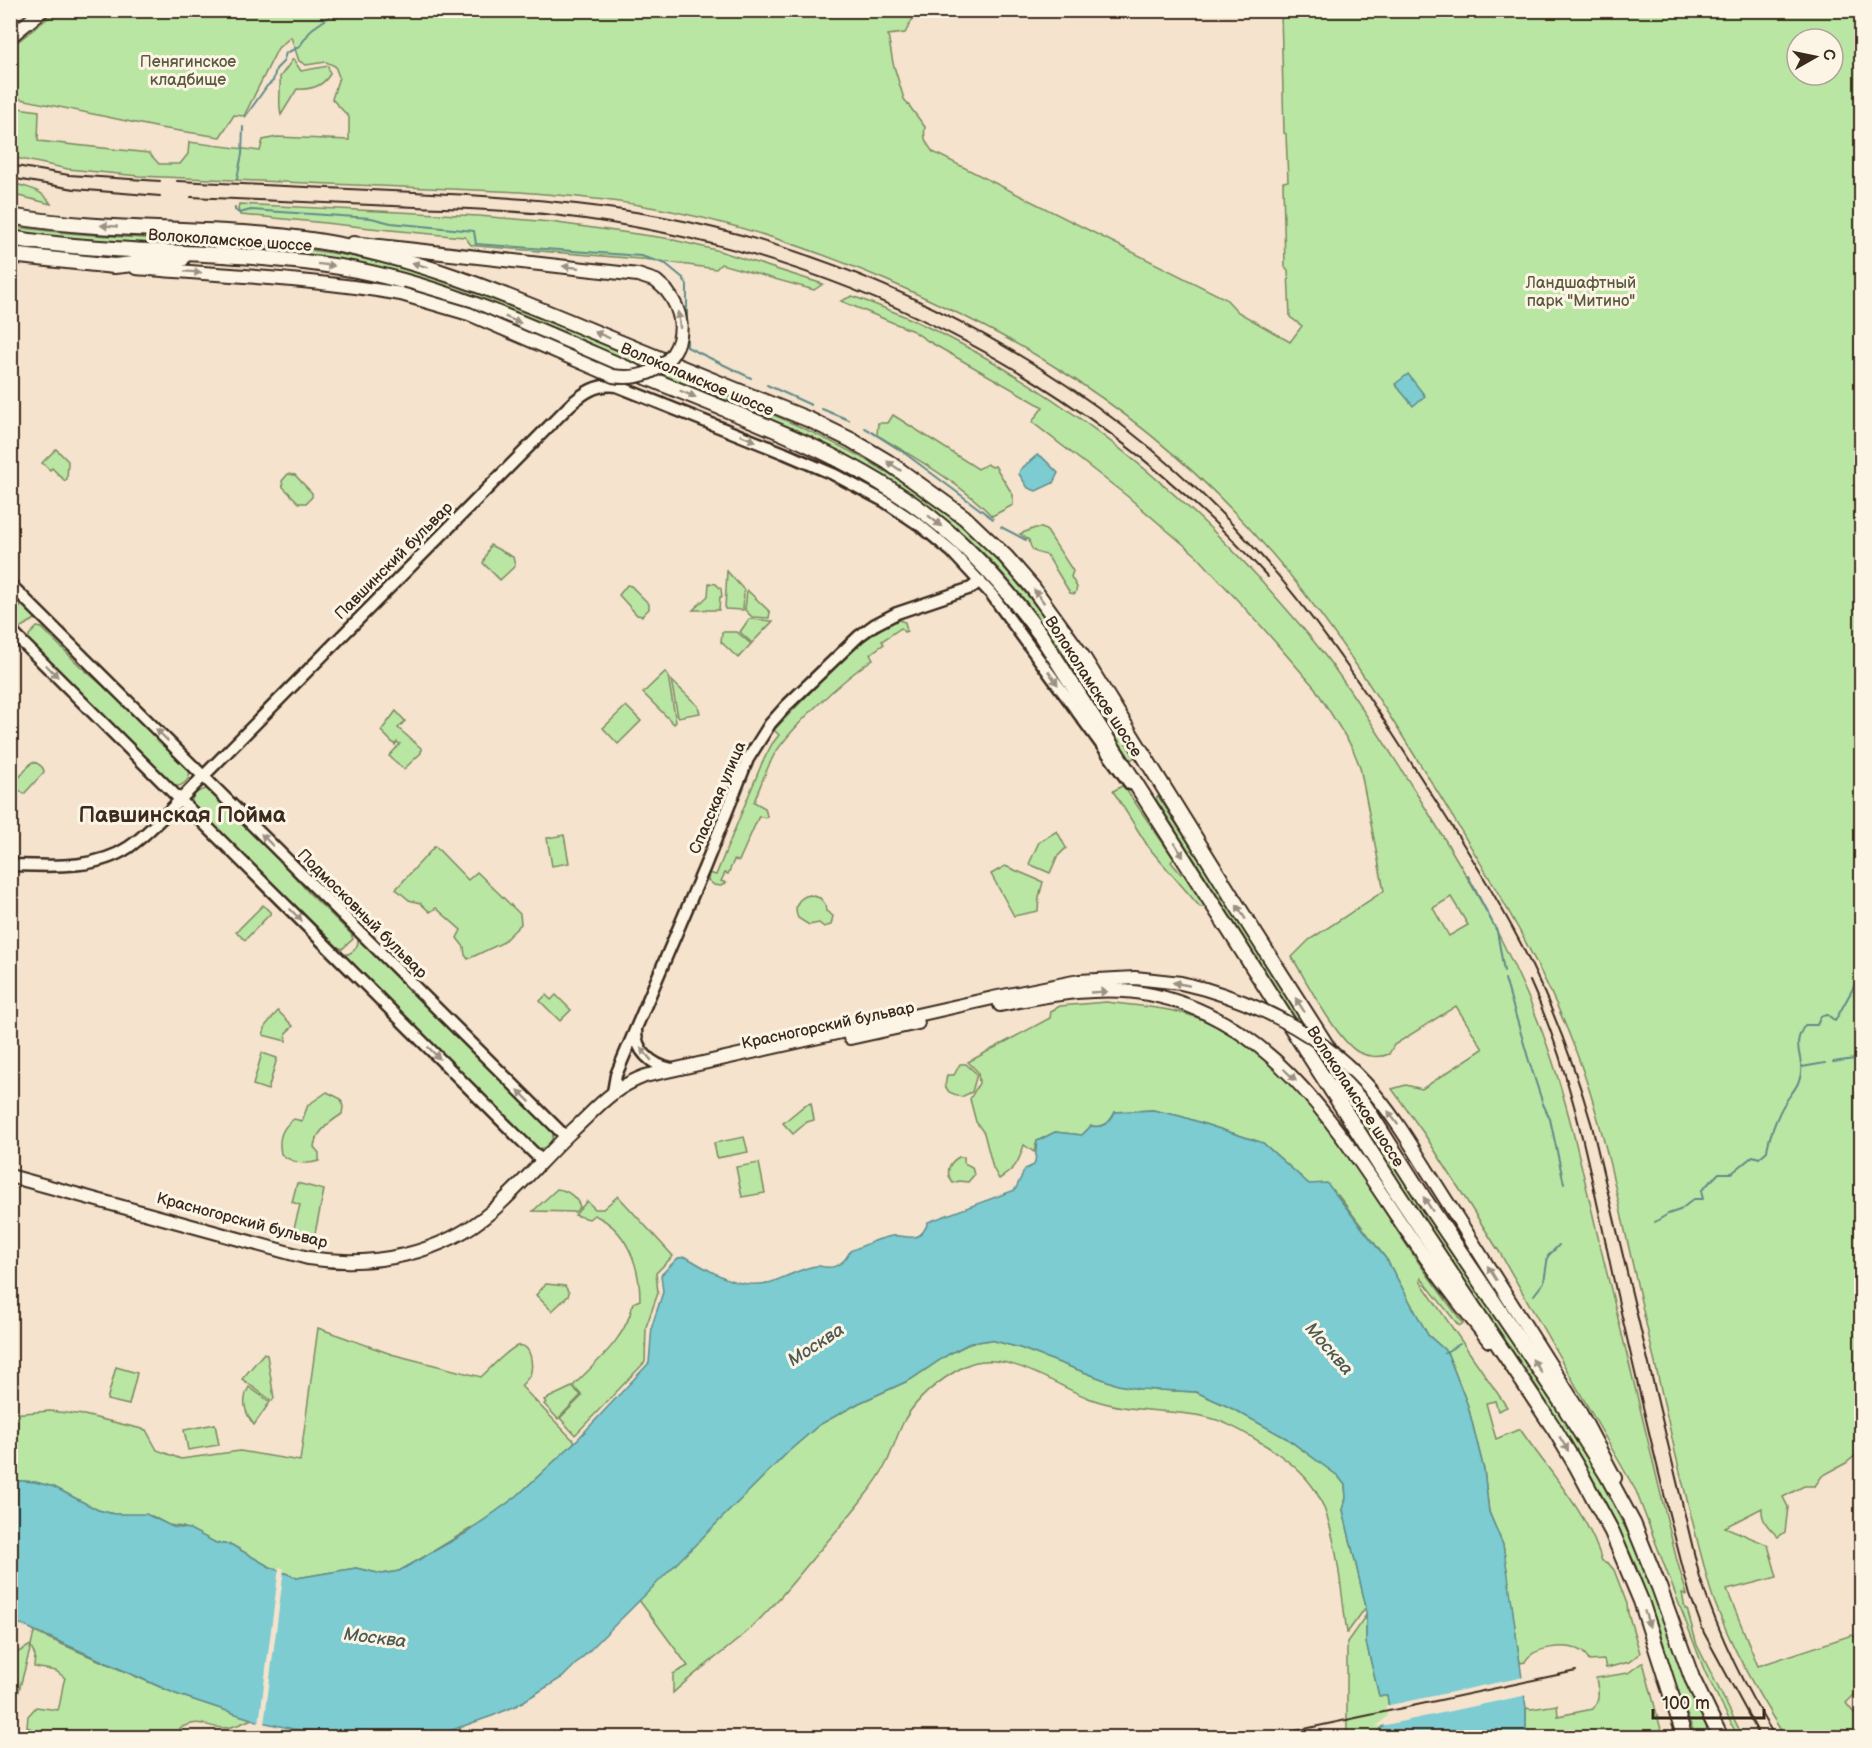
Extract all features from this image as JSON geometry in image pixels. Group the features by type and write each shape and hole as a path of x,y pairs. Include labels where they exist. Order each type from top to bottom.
{"main road":[{"path":"10,37 43,10"},
{"name":"Волоколамское шоссе","path":"10,216 91,225 235,233 318,241 416,264 487,288 810,420 851,440 888,462 964,517 999,550 1033,588 1082,656 1419,1191 1587,1443 1633,1523"},
{"name":"Волоколамское шоссе","path":"10,238 73,246 226,256 340,267 408,282 502,316 813,447 882,483 936,521 974,555 1019,605 1040,634 1394,1188 1509,1360 1577,1467 1612,1532 1641,1601 1684,1737"},
{"path":"10,255 289,280 401,294 469,315 613,376 633,378 648,374 660,368 678,345 681,331 680,316 674,299 656,281 638,275 376,245 318,241"},
{"path":"114,266 226,256"},
{"name":"Красногорский бульвар","path":"10,1176 279,1251 327,1261 366,1262 389,1259 437,1244 471,1226 508,1196 566,1137 618,1089 645,1076 1078,981 1112,978 1157,980"},
{"name":"Волоколамское шоссе","path":"1157,980 1181,983 1226,995 1271,1014 1298,1029 1339,1059 1366,1084 1403,1132 1579,1410 1611,1469 1659,1587 1692,1678 1721,1737"},
{"name":"Красногорский бульвар","path":"618,1089 1041,997 1104,991 1152,994 1197,1008 1242,1032 1267,1052 1321,1108 1363,1164 1438,1274 1480,1329 1509,1360"}],"street":[{"path":"595,355 654,400 784,453 866,490 903,513 936,538 980,581 1018,628 1126,780 1148,801"},
{"name":"Павшинский бульвар","path":"180,800 574,402 603,385 617,386 654,400"},
{"name":"Спасская улица","path":"618,1089 615,1075 748,759 770,724 859,636 874,625 897,613 971,588 980,581"},
{"name":"Подмосковный бульвар","path":"10,584 566,1137"},
{"path":"10,630 542,1161"},
{"path":"10,866 73,865 107,858 130,846 180,800"},
{"path":"636,1027 637,1043 641,1051 657,1065 671,1069"}],"green space":[{"name":"Ландшафтный парк \"Митино\"","path":"57,11 917,11 905,33 888,35 893,63 904,99 925,127 924,134 933,152 1226,299 1238,312 1290,342 1302,326 1290,317 1288,270 1285,267 1283,182 1288,181 1286,134 1284,133 1281,11 1861,11 1861,1451 1846,1463 1822,1476 1815,1486 1804,1486 1783,1497 1788,1507 1785,1532 1778,1537 1764,1521 1762,1508 1725,1527 1768,1545 1777,1577 1727,1590 1758,1666 1852,1635 1861,1640 1861,1688 1846,1703 1861,1722 1861,1737 1785,1737 1747,1672 1722,1621 1708,1584 1676,1456 1605,1145 1574,1046 1540,970 1479,860 1339,640 1274,556 1198,476 1113,406 1012,341 888,281 797,246 735,226 671,211 580,197 521,192 139,176 68,169 11,157 11,107 39,111 38,141 149,153 159,164 180,164 188,154 189,142 260,151 263,140 277,137 349,140 349,117 332,99 339,77 335,66 326,62 306,65 299,61 291,37 278,48 244,116 234,115 220,137 160,128 11,97 11,47"},
{"path":"293,59 301,71 328,66 330,74 324,82 316,86 297,89 281,115 280,77"},
{"path":"11,183 38,192 51,204 11,196"},
{"path":"239,204 479,216 550,222 665,238 716,250 823,284 814,290 721,264 716,269 652,260 477,246 471,245 465,237 240,215"},
{"path":"10,226 93,235 302,249 382,263 420,273 494,299 814,433 897,479 936,505 997,560 1020,586 1061,641 1135,757 1131,760 1037,616 1016,589 969,539 932,509 892,482 808,436 524,316 416,277 342,260 301,254 93,240 11,231"},
{"path":"852,296 911,319 1007,370 1098,432 1182,501 1259,578 1326,657 1418,796 1488,915 1519,977 1546,1042 1575,1140 1687,1595 1682,1593 1685,1609 1687,1609 1697,1645 1743,1737 1738,1737 1705,1672 1636,1491 1500,1253 1425,1135 1392,1089 1406,1085 1422,1089 1483,1049 1456,1006 1394,1045 1389,1054 1374,1056 1358,1052 1340,1035 1292,957 1309,940 1384,891 1360,767 1352,747 1315,688 1197,556 1127,496 1032,422 1043,407 913,331 841,301","holes":["1451,897 1468,925 1449,936 1433,908"]},
{"path":"893,415 978,469 987,464 995,466 1013,495 1013,505 992,516 952,482 877,435 878,423 888,423"},
{"path":"56,449 68,461 65,481 52,468 50,470 42,463"},
{"path":"288,474 295,475 312,493 312,497 306,503 299,503 283,487 282,481"},
{"path":"1035,528 1047,531 1073,571 1071,577 1077,587 1075,594 1070,593 1047,555 1035,551 1029,540 1020,534"},
{"path":"490,545 513,557 515,566 500,580 483,563"},
{"path":"727,571 744,590 743,610 725,609"},
{"path":"709,583 716,584 721,589 719,610 693,610 708,596"},
{"path":"627,585 631,586 649,604 649,609 642,616 637,615 619,595"},
{"path":"747,590 770,612 769,618 752,617 745,610"},
{"path":"10,603 17,610 23,604 37,618 21,627 19,633 11,625"},
{"path":"749,619 773,621 752,643 740,632"},
{"path":"895,619 905,622 907,631 904,632 901,628 882,641 884,644 870,654 873,659 819,703 774,755 754,802 765,808 767,816 765,818 759,816 739,861 734,860 728,874 725,873 721,881 726,883 721,886 714,885 708,880 709,873 716,875 762,763 779,735 774,730 851,650"},
{"path":"37,627 42,628 189,768 189,776 185,782 179,786 171,786 29,642 29,635"},
{"path":"722,632 737,632 751,644 738,658 721,642"},
{"path":"665,672 668,676 676,722 674,724 643,693"},
{"path":"671,680 698,706 700,713 678,717"},
{"path":"626,706 641,721 618,744 603,728"},
{"path":"396,711 405,721 398,728 421,748 421,753 404,769 389,756 400,744 397,742 395,745 381,731"},
{"path":"32,762 40,765 44,772 24,794 13,785"},
{"path":"1122,786 1174,859 1171,862 1181,874 1184,872 1204,905 1203,907 1200,907 1149,848 1113,791"},
{"path":"208,789 272,851 309,893 351,934 353,939 342,949 271,885 192,806 192,799 196,794"},
{"path":"1158,796 1416,1197 1592,1463 1640,1557 1687,1684 1711,1737 1696,1737 1677,1690 1659,1628 1636,1566 1586,1466 1539,1390 1411,1200 1156,799"},
{"path":"1057,831 1066,848 1057,857 1050,873 1029,864 1039,842"},
{"path":"564,835 569,863 552,866 547,838"},
{"path":"435,846 468,880 477,872 520,914 521,924 502,943 468,959 464,947 457,938 461,930 436,908 430,912 420,903 409,900 396,889"},
{"path":"1005,866 1043,882 1038,911 1014,916 991,874"},
{"path":"810,895 820,898 825,904 826,911 833,916 831,925 824,927 819,923 809,925 798,918 796,910 798,903 802,898"},
{"path":"263,905 271,913 245,940 236,932"},
{"path":"358,937 553,1130 549,1144 543,1148 536,1148 341,955 354,950"},
{"path":"546,995 551,1000 556,995 571,1010 560,1021 540,1001"},
{"path":"1106,1002 1190,1015 1234,1036 1264,1058 1291,1084 1340,1143 1417,1260 1463,1323 1459,1326 1421,1278 1420,1281 1507,1407 1498,1411 1495,1401 1486,1403 1496,1439 1520,1429 1587,1525 1602,1561 1608,1563 1614,1570 1627,1604 1640,1653 1629,1662 1606,1668 1604,1660 1589,1661 1581,1651 1559,1647 1542,1650 1520,1663 1503,1545 1489,1512 1484,1470 1468,1406 1447,1352 1428,1335 1387,1260 1338,1195 1309,1184 1263,1143 1180,1116 1153,1110 1115,1112 1106,1124 1091,1126 1082,1135 1055,1132 1037,1141 1034,1152 1024,1145 1015,1165 999,1179 993,1168 984,1133 976,1122 970,1099 979,1083 978,1072 968,1062 1050,1018 1051,1011 1060,1006"},
{"path":"278,1011 293,1026 286,1033 286,1041 263,1035 266,1025"},
{"path":"262,1053 277,1058 268,1090 253,1085"},
{"path":"960,1064 966,1064 977,1074 972,1092 961,1097 949,1092 945,1086 947,1075 954,1075"},
{"path":"327,1092 341,1099 343,1107 342,1114 324,1128 317,1137 314,1147 319,1153 319,1161 299,1162 285,1157 281,1154 280,1149 283,1130 294,1119 302,1121 308,1105"},
{"path":"811,1103 814,1120 807,1122 793,1134 783,1123 805,1105"},
{"path":"744,1137 748,1152 717,1158 714,1143"},
{"path":"959,1157 964,1157 964,1163 972,1167 974,1175 968,1182 953,1183 948,1172 952,1162"},
{"path":"759,1163 765,1193 742,1197 736,1167"},
{"path":"297,1183 324,1190 314,1238 293,1232 300,1205 292,1202"},
{"path":"557,1189 571,1195 580,1207 575,1212 533,1211"},
{"path":"618,1196 673,1256 656,1273 658,1293 646,1327 645,1362 575,1435 560,1418 582,1396 573,1386 618,1338 630,1316 633,1303 640,1300 634,1262 623,1239 615,1229 594,1215 589,1219 575,1215 587,1201 595,1209 603,1209"},
{"path":"546,1284 565,1286 569,1293 552,1311 536,1295"},
{"path":"318,1328 391,1354 481,1377 508,1351 522,1346 528,1351 532,1366 530,1375 521,1386 575,1442 517,1496 488,1518 399,1571 382,1574 356,1568 297,1578 268,1566 232,1545 216,1543 183,1527 168,1525 152,1516 114,1514 98,1510 54,1487 35,1482 11,1480 11,1414 50,1411 84,1415 146,1430 157,1450 181,1459 240,1451 300,1461"},
{"path":"991,1340 1020,1348 1118,1385 1140,1389 1196,1392 1286,1438 1338,1476 1345,1485 1346,1498 1343,1510 1366,1607 1347,1633 1337,1559 1322,1504 1310,1483 1283,1457 1232,1426 1217,1420 1105,1403 1011,1364 994,1361 978,1362 963,1367 946,1377 916,1403 905,1419 880,1475 846,1520 761,1618 673,1693 673,1674 688,1666 639,1600 789,1451 819,1425 859,1403 910,1380 949,1354 971,1343"},
{"path":"264,1353 267,1355 274,1398 272,1401 242,1379"},
{"path":"116,1367 137,1373 129,1405 107,1400"},
{"path":"249,1387 270,1402 254,1425 245,1407 245,1397"},
{"path":"572,1387 581,1395 558,1419 544,1404 546,1402 544,1400"},
{"path":"215,1424 219,1445 188,1450 184,1430"},
{"path":"1366,1615 1366,1642 1379,1695 1387,1696 1391,1718 1372,1737 1347,1738 1347,1642"},
{"path":"34,1632 176,1694 252,1719 228,1728 198,1723 187,1725 180,1728 180,1737 90,1737 86,1731 74,1737 42,1737 37,1731 27,1727 28,1716 36,1707 58,1710 65,1678 56,1671 34,1667 35,1656 31,1646 11,1720 11,1656 31,1645"},
{"path":"1643,1662 1663,1737 1526,1737 1526,1708 1557,1705 1558,1716 1593,1709 1598,1698 1596,1678 1628,1673"}],"water":[{"path":"1408,374 1425,396 1413,406 1395,384"},
{"path":"1037,455 1058,473 1053,483 1036,491 1028,488 1019,474 1020,470"},
{"name":"Москва","path":"1153,1110 1180,1116 1263,1143 1309,1184 1327,1183 1387,1260 1428,1335 1447,1352 1468,1406 1484,1470 1489,1512 1503,1545 1526,1708 1526,1737 1372,1737 1391,1718 1387,1696 1379,1696 1366,1642 1366,1607 1343,1510 1346,1498 1345,1485 1338,1476 1286,1438 1196,1392 1140,1389 1118,1385 1020,1348 991,1340 970,1343 910,1380 859,1403 819,1425 789,1451 563,1677 516,1706 432,1737 328,1737 321,1732 257,1721 176,1694 11,1620 10,1480 35,1482 54,1487 98,1510 114,1514 146,1514 173,1527 190,1529 216,1543 232,1545 268,1566 297,1578 356,1568 382,1574 399,1571 466,1533 517,1496 575,1442 649,1363 652,1326 663,1292 661,1275 678,1258 686,1257 727,1279 749,1284 772,1282 810,1267 833,1267 843,1261 850,1251 876,1240 897,1236 917,1236 925,1229 928,1222 1015,1190 1025,1169 1034,1165 1037,1141 1055,1132 1082,1135 1091,1126 1106,1124 1115,1112"}],"pier":[{"path":"279,1567 284,1569 264,1725 259,1724"},
{"path":"1524,1677 1527,1695 1376,1727 1387,1716 1385,1706"}],"waterway":[{"path":"245,117 273,81 276,69 283,62 286,53 299,47 312,29 332,15 331,12 339,10"},
{"path":"237,179 242,154 243,127"},
{"path":"235,207 239,213 251,210 371,218 391,223 474,231 476,244 641,256 666,264 683,278 687,285 687,347 751,378"},
{"path":"767,385 811,405"},
{"path":"822,409 849,420"},
{"path":"865,428 903,452 993,519"},
{"path":"1001,527 1026,540"},
{"path":"1468,876 1497,931 1504,971"},
{"path":"1655,1222 1680,1210 1694,1199 1703,1199 1701,1191 1719,1173 1732,1173 1753,1156 1759,1158 1767,1151 1779,1113 1797,1086 1801,1075 1798,1048 1800,1033 1805,1025 1817,1025 1821,1016 1828,1015 1835,1021 1862,972"},
{"path":"1505,979 1529,1061 1550,1119 1564,1184"},
{"path":"1833,1062 1862,1058"},
{"path":"1802,1067 1825,1063"},
{"path":"1534,1295 1544,1282 1548,1256 1559,1245"},
{"path":"1444,1353 1460,1344"}],"railway":[{"path":"10,165 69,175 160,181"},
{"path":"10,178 74,189 160,196"},
{"path":"177,181 458,194 559,202 626,210 743,235 826,262 907,295 985,335 1060,381 1131,432 1197,489 1278,575 1353,674 1480,871 1508,919 1542,988 1570,1056 1592,1126 1700,1578 1733,1660 1776,1738"},
{"path":"191,197 553,215 656,231 756,256 852,289 944,330 1032,380 1115,438 1194,503 1268,577"},
{"path":"1530,981 1560,1057 1582,1136 1643,1408 1690,1595 1704,1633 1761,1738"},
{"path":"1262,1738 1576,1671"}],"district":[{"name":"Павшинская Пойма","path":"182,815"}],"park label":[{"name":"Пенягинское кладбище","path":"188,71"}]}
